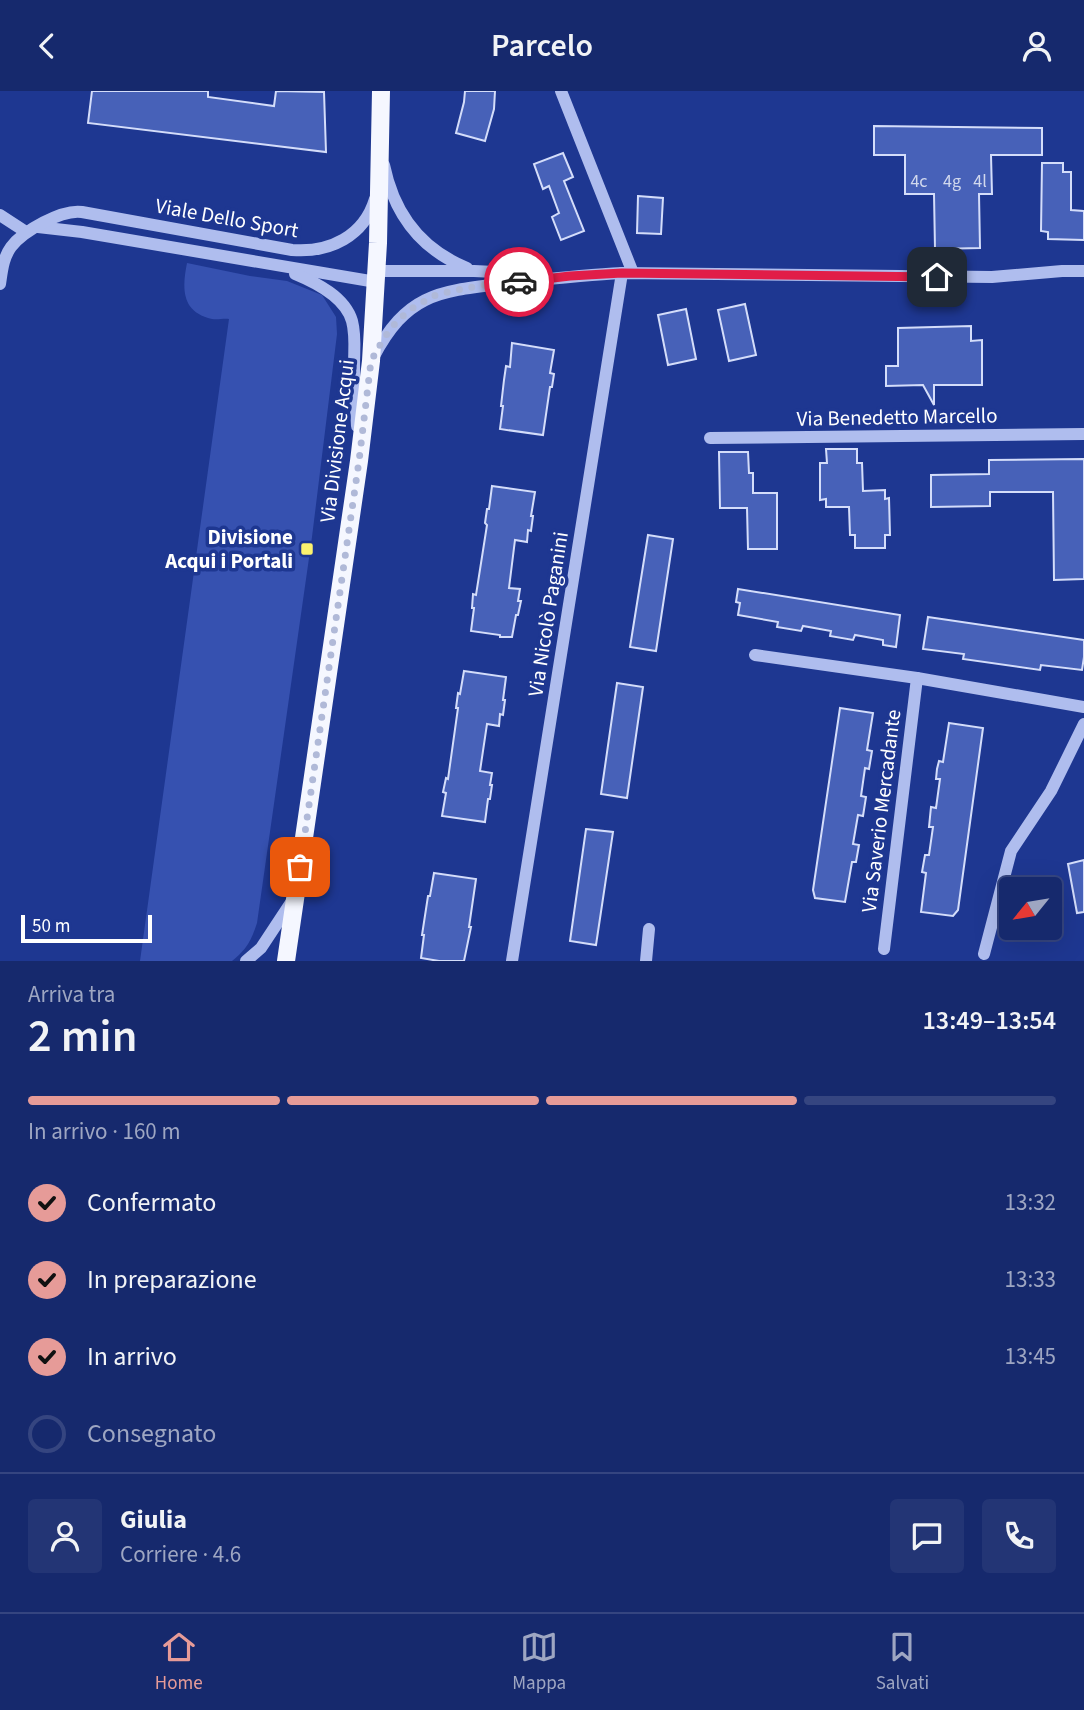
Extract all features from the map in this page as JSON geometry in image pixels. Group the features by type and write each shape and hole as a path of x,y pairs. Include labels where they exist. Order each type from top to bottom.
{"main road":[{"name":"Via Divisione Acqui","path":"286,961 359,461 371,361 381,91"}],"street":[{"path":"561,91 627,273"},
{"path":"380,143 392,193 407,223 418,237 436,252 474,271"},
{"name":"Viale Dello Sport","path":"0,284 3,266 12,245 55,217 77,211 307,251 318,250 359,228 372,207 379,184"},
{"name":"Viale Dello Sport","path":"0,215 32,230 82,232 271,265 376,277 474,271 570,276"},
{"name":"Viale Dello Sport","path":"271,265 318,284 341,303 352,320 359,461"},
{"path":"371,361 397,321 411,309 433,296 483,285 627,273 992,278 1084,271"},
{"name":"Via Nicolò Paganini","path":"512,961 627,273"},
{"name":"Via Benedetto Marcello","path":"710,438 1084,434"},
{"path":"755,655 917,678 1084,707"},
{"name":"Via Saverio Mercadante","path":"884,949 917,678"},
{"path":"984,954 1010,851 1051,790 1084,724"},
{"path":"246,961 275,929 296,894"},
{"path":"646,961 649,929"}],"shaded area":[{"path":"187,263 287,281 322,295 336,317 337,334 312,537 257,923 248,944 232,961 140,961 229,319 202,316 189,305 184,281"}],"building":[{"path":"92,91 208,91 208,97 274,106 276,91 324,92 326,152 88,123"},
{"path":"465,91 495,91 494,109 485,141 456,133"},
{"path":"874,126 1042,128 1042,155 991,155 992,194 979,194 980,248 935,249 934,194 905,194 905,155 874,155"},
{"path":"563,153 573,177 564,181 584,231 561,240 552,217 559,213 549,186 543,189 534,164"},
{"path":"1042,163 1063,163 1063,172 1071,172 1071,210 1084,211 1084,240 1048,239 1048,232 1041,231"},
{"path":"638,196 663,198 661,234 637,233"},
{"path":"745,304 756,355 729,361 718,310"},
{"path":"686,309 696,359 668,365 658,315"},
{"path":"971,326 971,341 982,340 982,385 934,385 934,405 923,385 886,386 886,366 898,366 898,328"},
{"path":"512,343 554,350 550,373 554,374 543,435 500,429 504,380 506,366 510,367"},
{"path":"826,449 857,449 857,463 862,463 863,491 885,490 885,499 889,498 890,535 885,535 885,548 855,548 855,535 850,535 849,507 826,507 826,499 820,500 820,463 827,463"},
{"path":"719,452 748,452 749,473 753,473 753,493 777,493 777,549 748,549 747,508 720,508"},
{"path":"1084,459 1084,579 1054,580 1053,492 990,492 990,506 931,507 931,475 989,474 989,460"},
{"path":"492,486 535,492 531,531 528,530 527,542 515,540 509,588 520,589 518,601 521,601 512,637 471,631 473,594 476,595"},
{"path":"648,535 673,539 656,651 630,647"},
{"path":"738,589 900,615 896,647 883,645 883,640 855,635 853,640 830,636 831,631 803,626 801,631 777,627 778,622 738,615"},
{"path":"928,617 1084,640 1082,670 1041,665 1040,670 963,659 964,654 923,649"},
{"path":"464,671 506,677 503,715 500,714 499,726 487,724 480,771 492,773 485,822 442,816 446,793 443,792 446,778 448,779 458,693 460,694"},
{"path":"617,683 643,687 627,798 601,794"},
{"path":"840,708 873,713 867,750 872,751 869,769 865,768 861,796 866,797 863,816 858,815 853,844 859,845 856,862 852,862 845,902 815,898 813,890"},
{"path":"949,723 983,728 958,910 953,916 921,912 926,873 922,872 925,855 929,855 933,827 929,827 931,807 936,808 940,779 936,779 937,769 939,761 943,762"},
{"path":"586,829 613,832 596,945 570,941"},
{"path":"1084,860 1084,912 1077,913 1068,864"},
{"path":"434,873 476,879 464,961 421,958 422,935"}],"way so far":[{"path":"300,867 371,361 397,321 433,296 483,285 519,282"}],"place":[{"name":"Divisione Acqui i Portali","path":"307,549"}],"route":[{"path":"519,282 622,273 937,277"}]}
